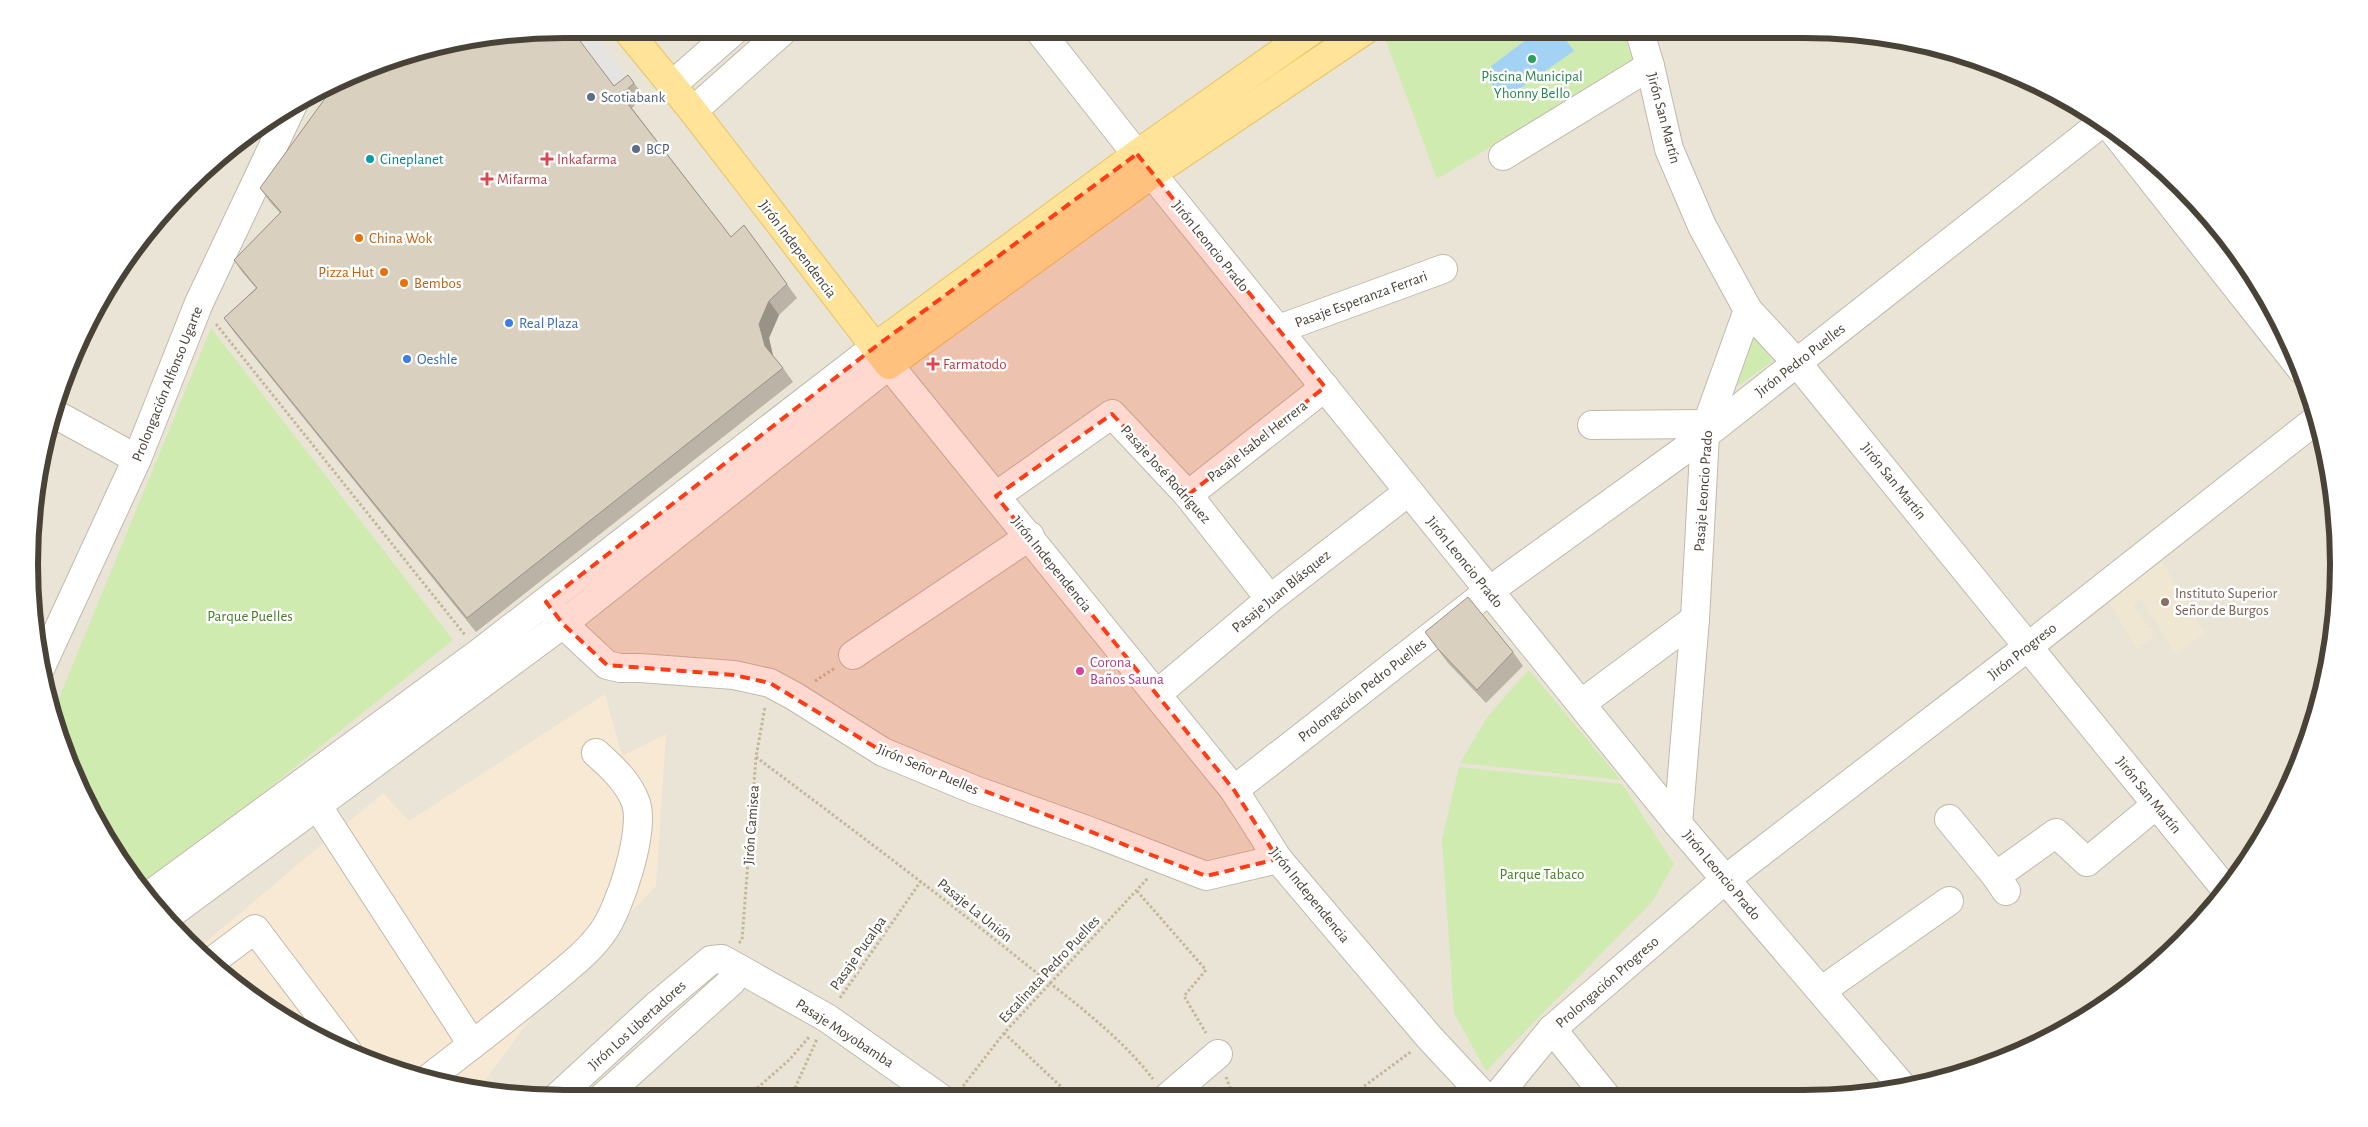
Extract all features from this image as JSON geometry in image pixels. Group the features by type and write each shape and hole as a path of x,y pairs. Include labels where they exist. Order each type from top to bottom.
{"main road":[{"name":"Jirón Independencia","path":"633,38 693,111 882,356"},
{"path":"882,356 1144,164 1303,38"},
{"path":"1144,164 1352,38"}],"street":[{"path":"672,85 726,38"},
{"path":"693,111 775,38"},
{"name":"Jirón Leoncio Prado","path":"1045,38 1408,492 1582,703 1678,824 1897,1081"},
{"name":"Jirón San Martín","path":"1641,38 1650,66 1669,149 1702,226 1748,310 1797,363 2222,884"},
{"path":"1503,156 1650,66"},
{"name":"Prolongación Alfonso Ugarte","path":"46,655 137,459 199,303 287,116"},
{"name":"Jirón Pedro Puelles","path":"1489,591 1797,363 2097,126"},
{"path":"2126,147 2282,345"},
{"name":"Pasaje Esperanza Ferrari","path":"1279,329 1443,269"},
{"name":"Pasaje Leoncio Prado","path":"1678,824 1695,619 1706,430 1748,310"},
{"path":"170,913 479,653 882,356"},
{"path":"153,892 310,794 563,624 882,356"},
{"name":"Jirón Independencia","path":"882,356 1030,536 1234,790 1278,859 1429,1037 1478,1090"},
{"name":"Pasaje Isabel Herrera","path":"1188,495 1325,388"},
{"name":"Pasaje José Rodríguez","path":"996,496 1112,414 1188,495 1270,599"},
{"path":"58,416 137,459"},
{"name":"Jirón Progreso","path":"1726,879 2029,646 2312,423"},
{"path":"1592,425 1706,430"},
{"name":"Pasaje Juan Blásquez","path":"1157,694 1270,599 1408,492"},
{"path":"853,655 1030,536"},
{"name":"Prolongación Pedro Puelles","path":"1234,790 1489,591"},
{"name":"Jirón Señor Puelles","path":"546,602 563,624 607,665 734,675 770,683 883,752 976,790 1206,876 1278,859"},
{"path":"1582,703 1695,619"},
{"path":"434,1073 574,962 602,933 617,906 628,874 636,841 636,804 619,774 596,753"},
{"path":"310,794 472,1044"},
{"path":"1949,820 2001,884 2056,833 2087,862 2156,805"},
{"name":"Prolongación Progreso","path":"1502,1090 1552,1029 1726,879"},
{"path":"1821,991 1949,900"},
{"path":"216,958 255,929 337,1038"},
{"name":"Jirón Los Libertadores","path":"565,1090 711,960 730,964 732,980 611,1090"},
{"name":"Pasaje Moyobamba","path":"730,964 827,1018 929,1090"},
{"path":"1552,1029 1601,1090"},
{"path":"1162,1089 1218,1054"}],"path":[{"path":"199,303 479,653"},
{"path":"794,696 853,655"},
{"name":"Jirón Camisea","path":"730,964 742,940 756,757 770,683"},
{"name":"Pasaje La Unión","path":"756,757 921,881 1051,984 1120,1044 1162,1089"},
{"name":"Escalinata Pedro Puelles","path":"961,1090 1004,1034 1164,860"},
{"name":"Pasaje Pucalpa","path":"755,1090 790,1060 827,1018 921,881"},
{"path":"1137,891 1206,970 1184,996 1218,1054"},
{"path":"795,1090 827,1018"},
{"path":"1004,1034 1065,1090"},
{"path":"1360,1090 1429,1037"}],"highlighted area":[{"path":"1137,154 1325,387 1188,495 1112,414 996,496 1234,790 1278,859 1206,876 883,752 770,683 734,675 607,665 563,624 546,602 875,347"}],"shaded area":[{"path":"564,38 1805,38 1873,42 1941,55 1974,65 2006,78 2068,108 2125,146 2176,192 2222,243 2260,301 2276,331 2303,394 2313,427 2326,495 2329,529 2329,598 2326,632 2313,700 2303,733 2276,796 2242,856 2222,884 2200,910 2151,959 2125,981 2068,1019 2037,1035 1974,1062 1941,1072 1873,1085 1805,1090 564,1090 495,1085 427,1072 402,1065 330,1035 271,1001 217,959 168,910 146,884 108,826 92,796 65,733 55,700 42,632 38,564 42,495 55,427 65,394 92,331 126,271 168,217 217,168 243,146 300,108 331,92 394,65 427,55 495,42"},
{"path":"577,38 598,38 637,88 624,99"},
{"name":"Instituto Superior Señor de Burgos","path":"2156,551 2205,633 2176,654 2141,599 2133,605 2155,635 2137,649 2103,593"},
{"path":"605,694 622,756 666,734 656,886 537,1010 483,1083 427,1072 394,1062 331,1035 271,1001 243,981 202,945 383,793 409,821"}],"green space":[{"path":"1390,38 1624,38 1633,61 1437,179 1386,41"},
{"name":"Parque Puelles","path":"211,328 453,640 147,886 126,856 92,796 65,733 56,704"},
{"path":"1754,337 1773,361 1736,387"},
{"path":"1529,670 1621,780 1460,763 1488,716"},
{"name":"Parque Tabaco","path":"1459,767 1622,784 1674,864 1652,902 1486,1071 1454,1013 1442,840"}],"water":[{"name":"Piscina Municipal Yhonny Bello","path":"1529,38 1565,38 1574,51 1509,96 1490,83 1491,76 1494,74 1491,66"}],"building":[{"name":"Real Plaza","path":"578,38 614,86 628,75 634,83 621,95 731,237 744,225 787,284 769,301 759,324 765,346 783,368 467,618 224,318 257,288 234,260 281,212 260,188 331,92 394,65 427,55 495,42"},
{"path":"1468,597 1513,652 1477,690 1438,649 1425,632"}],"place":[{"name":"Piscina Municipal Yhonny Bello","path":"1532,59"},
{"name":"Scotiabank","path":"591,97"},
{"name":"BCP","path":"636,149"},
{"name":"Cineplanet","path":"370,159"},
{"name":"Inkafarma","path":"547,159"},
{"name":"Mifarma","path":"487,179"},
{"name":"China Wok","path":"359,238"},
{"name":"Pizza Hut","path":"384,272"},
{"name":"Bembos","path":"404,283"},
{"name":"Real Plaza","path":"509,323"},
{"name":"Oeshle","path":"407,359"},
{"name":"Farmatodo","path":"933,364"},
{"name":"Instituto Superior Señor de Burgos","path":"2165,602"},
{"name":"Corona Baños Sauna","path":"1080,671"}]}
